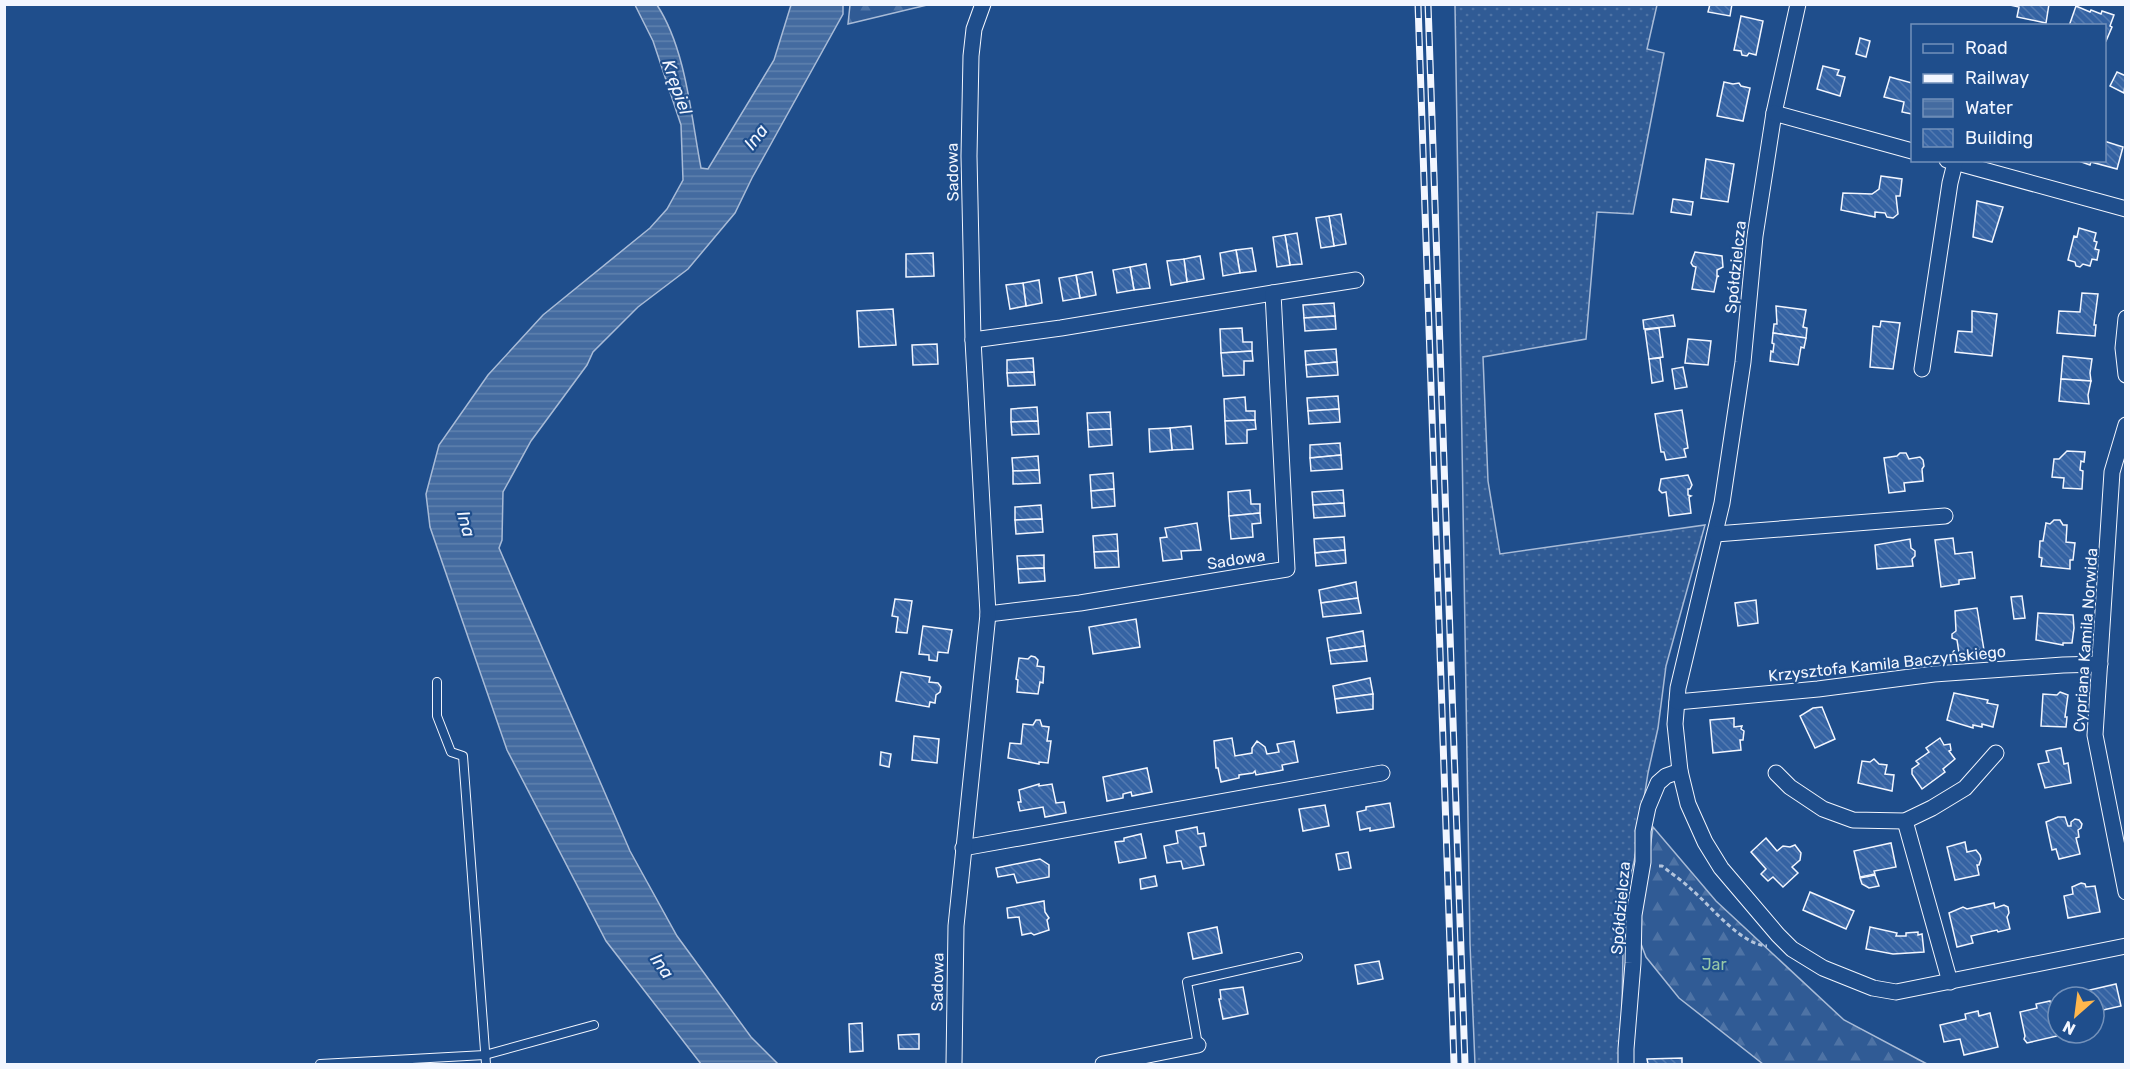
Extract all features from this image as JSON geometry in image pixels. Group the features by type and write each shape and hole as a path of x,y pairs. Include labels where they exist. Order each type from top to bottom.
{"street":[{"name":"Sadowa","path":"954,1065 956,926 988,614 974,340 969,156 971,56 974,29 982,4"},
{"name":"Spółdzielcza","path":"1798,4 1774,113 1755,236 1743,362 1722,503 1678,688 1675,724 1680,771 1692,813 1705,842 1721,868 1792,949 1823,968 1873,988 1896,992 2126,946"},
{"path":"1774,113 1911,151"},
{"path":"1922,369 1950,183 1951,162 2126,209"},
{"path":"974,340 1356,280"},
{"name":"Sadowa","path":"988,614 1080,603 1287,569 1273,294"},
{"path":"2126,318 2123,348 2126,375"},
{"name":"Cypriana Kamila Norwida","path":"2126,425 2112,472 2095,735 2126,892"},
{"path":"1716,534 1945,516"},
{"name":"Krzysztofa Kamila Baczyńskiego","path":"1677,702 1818,689 1934,674 2100,664"},
{"path":"1776,773 1790,787 1823,809 1853,820 1905,822 1965,788 1996,753"},
{"name":"Spółdzielcza","path":"1626,1065 1634,915 1642,862 1643,831 1653,791 1666,776 1680,771"},
{"path":"963,848 1382,773"},
{"path":"1905,822 1950,982"},
{"path":"1103,1065 1198,1045"}],"lane":[{"path":"437,682 437,716 451,752 463,756 486,1065"},
{"path":"1198,1045 1187,982 1298,957"},
{"path":"320,1065 485,1054 594,1025"}],"path":[{"path":"1642,862 1647,865 1662,866 1692,889 1719,917 1755,945 1792,949"}],"green space":[{"path":"851,4 927,5 848,24"},
{"path":"1455,5 1657,5 1647,49 1664,53 1633,214 1597,212 1586,339 1483,357 1488,481 1500,554 1705,525 1666,666 1658,728 1648,773 1634,862 1624,897 1621,1064 1475,1064 1470,944"},
{"name":"Jar","path":"1653,827 1716,901 1844,1020 1927,1064 1763,1064 1679,998 1646,957 1638,936"}],"water":[{"path":"635,5 657,5 667,23 681,62 701,168 708,169 774,60 791,5 843,5 843,14 735,213 688,269 638,307 593,352 587,365 531,441 503,492 502,540 499,548 630,851 677,936 751,1037 778,1064 701,1064 606,941 507,750 430,527 426,494 439,445 488,375 543,315 650,228 667,209 683,180 681,125 653,41"}],"building":[{"path":"1710,4 1732,4 1730,16 1708,12"},
{"path":"2049,4 2046,23 2017,17 2019,7 2010,5"},
{"path":"2076,6 2090,12 2091,10 2101,14 2102,11 2114,15 2106,41 2106,24 2070,24"},
{"path":"1741,16 1763,21 1756,55 1749,53 1747,56 1742,55 1741,51 1734,50"},
{"path":"1860,38 1870,41 1866,57 1856,54"},
{"path":"1823,66 1839,70 1837,75 1845,77 1840,96 1817,89"},
{"path":"2117,72 2126,76 2124,93 2110,86"},
{"path":"1890,77 1911,83 1911,114 1902,112 1904,102 1884,97"},
{"path":"1724,82 1739,83 1741,86 1750,88 1743,121 1717,116"},
{"path":"2106,142 2123,147 2117,169 2091,162 2106,162"},
{"path":"1706,159 1734,164 1728,202 1701,198"},
{"path":"1881,176 1902,179 1900,196 1896,196 1898,214 1893,218 1887,217 1885,213 1875,212 1875,217 1841,210 1843,193 1872,194 1879,189"},
{"path":"1673,199 1693,202 1691,215 1671,212"},
{"path":"1977,201 2003,207 1992,242 1973,237"},
{"path":"1341,214 1346,244 1334,246 1329,216"},
{"path":"1329,216 1334,246 1321,248 1316,218"},
{"path":"2079,228 2096,233 2095,249 2099,250 2097,260 2092,259 2090,266 2083,264 2080,267 2076,266 2075,262 2068,260 2074,236 2077,237"},
{"path":"1297,233 1302,264 1290,265 1285,235"},
{"path":"1285,235 1290,265 1277,267 1273,237"},
{"path":"1252,248 1256,271 1240,273 1236,250"},
{"path":"1236,250 1240,273 1223,276 1220,253"},
{"path":"1695,252 1722,256 1723,267 1717,270 1717,276 1719,276 1714,292 1692,289 1696,267 1691,263"},
{"path":"933,253 934,276 906,277 906,254"},
{"path":"1200,256 1204,279 1187,282 1184,259"},
{"path":"1184,259 1187,282 1171,285 1167,261"},
{"path":"1146,264 1150,288 1134,290 1130,267"},
{"path":"1130,267 1134,290 1117,293 1113,270"},
{"path":"1092,272 1096,295 1080,298 1076,275"},
{"path":"1076,275 1080,298 1063,301 1059,278"},
{"path":"1039,280 1042,303 1026,306 1023,283"},
{"path":"1023,283 1026,306 1010,309 1006,285"},
{"path":"2082,293 2098,294 2095,336 2057,333 2059,311 2080,312"},
{"path":"1334,303 1335,316 1304,318 1303,305"},
{"path":"1776,306 1806,310 1803,327 1807,328 1806,338 1773,333 1774,324 1777,324"},
{"path":"893,309 896,345 859,347 857,311"},
{"path":"1972,311 1997,314 1992,356 1955,352 1958,331 1972,332"},
{"path":"1673,315 1675,326 1644,329 1643,320"},
{"path":"1335,316 1336,329 1305,331 1304,318"},
{"path":"1881,321 1900,323 1893,369 1870,367 1873,326 1880,327"},
{"path":"1242,328 1243,342 1252,342 1252,351 1221,353 1220,329"},
{"path":"1659,328 1663,357 1649,359 1645,330"},
{"path":"1773,333 1806,338 1804,348 1801,347 1798,365 1770,361 1774,344 1772,343"},
{"path":"1688,339 1711,341 1708,365 1685,363"},
{"path":"937,344 938,364 913,365 912,345"},
{"path":"1336,349 1337,362 1306,365 1305,351"},
{"path":"1252,351 1253,361 1244,361 1244,375 1223,376 1221,353"},
{"path":"2063,356 2092,359 2091,381 2061,379"},
{"path":"1033,358 1034,372 1007,373 1007,360"},
{"path":"1660,358 1663,381 1652,383 1649,359"},
{"path":"1337,362 1338,375 1307,377 1306,365"},
{"path":"1683,367 1687,387 1675,389 1672,369"},
{"path":"1034,372 1035,385 1008,386 1007,373"},
{"path":"2061,379 2091,381 2089,404 2059,401"},
{"path":"1338,396 1339,409 1308,411 1307,398"},
{"path":"1245,397 1246,411 1255,411 1255,420 1225,421 1224,399"},
{"path":"1037,407 1038,421 1011,422 1011,409"},
{"path":"1339,409 1340,422 1309,424 1308,411"},
{"path":"1682,410 1688,448 1684,449 1686,457 1666,460 1664,452 1661,452 1655,414"},
{"path":"1110,412 1111,429 1088,430 1087,413"},
{"path":"1255,420 1256,429 1247,430 1247,443 1226,444 1225,421"},
{"path":"1038,421 1039,434 1012,435 1011,422"},
{"path":"1191,426 1193,449 1172,450 1170,428"},
{"path":"1170,428 1172,450 1150,452 1149,429"},
{"path":"1111,429 1112,445 1089,447 1088,430"},
{"path":"1340,443 1341,455 1310,458 1310,445"},
{"path":"2067,451 2085,452 2080,470 2083,471 2082,489 2063,488 2064,478 2052,477 2054,459 2059,459"},
{"path":"1900,453 1906,453 1909,459 1920,457 1923,460 1923,481 1904,483 1905,491 1889,493 1884,458 1897,456"},
{"path":"1341,455 1342,469 1311,471 1310,458"},
{"path":"1038,456 1039,470 1013,471 1012,458"},
{"path":"1039,470 1040,483 1013,484 1013,471"},
{"path":"1113,473 1114,489 1091,491 1090,475"},
{"path":"1688,475 1692,485 1688,489 1688,495 1691,496 1689,497 1691,513 1669,516 1666,492 1662,493 1659,490 1661,479"},
{"path":"1114,489 1115,506 1092,508 1091,491"},
{"path":"1250,490 1251,504 1260,504 1260,513 1229,516 1228,492"},
{"path":"1343,490 1344,503 1313,505 1312,492"},
{"path":"1344,503 1345,516 1314,518 1313,505"},
{"path":"1041,505 1042,519 1015,520 1015,507"},
{"path":"1260,513 1261,523 1252,524 1253,537 1231,539 1229,516"},
{"path":"1042,519 1043,532 1016,534 1015,520"},
{"path":"2054,520 2060,520 2063,525 2067,525 2066,542 2075,543 2070,569 2041,566 2040,541 2043,541 2046,523 2050,524"},
{"path":"1197,523 1201,550 1181,551 1182,559 1163,561 1160,538 1167,537 1165,528"},
{"path":"1117,534 1118,551 1094,552 1093,536"},
{"path":"1344,537 1345,550 1315,553 1314,539"},
{"path":"1953,538 1955,554 1972,552 1975,578 1959,580 1959,584 1941,587 1935,540"},
{"path":"1910,539 1911,548 1915,551 1912,559 1913,566 1877,569 1875,545"},
{"path":"1345,550 1346,563 1316,566 1315,553"},
{"path":"1118,551 1119,567 1095,568 1094,552"},
{"path":"1044,555 1044,568 1018,569 1017,556"},
{"path":"1044,568 1045,581 1019,583 1018,569"},
{"path":"1356,582 1358,598 1321,603 1319,590"},
{"path":"2022,596 2025,618 2014,619 2011,597"},
{"path":"1358,598 1361,613 1323,617 1321,603"},
{"path":"895,599 912,601 907,633 896,632 898,617 892,616"},
{"path":"1756,600 1758,623 1738,626 1735,603"},
{"path":"1977,608 1984,650 1979,650 1973,655 1959,653 1957,640 1952,638 1952,634 1956,631 1955,611"},
{"path":"2038,613 2073,615 2072,643 2063,643 2063,645 2036,640"},
{"path":"1136,619 1140,647 1093,654 1089,627"},
{"path":"923,626 952,630 948,653 938,652 937,661 929,660 929,655 919,654"},
{"path":"1363,631 1365,646 1329,651 1327,638"},
{"path":"1365,646 1367,661 1331,664 1329,651"},
{"path":"1031,656 1038,660 1037,666 1044,667 1043,683 1040,682 1038,694 1017,692 1019,658 1028,659"},
{"path":"901,672 930,677 929,682 938,683 941,687 940,692 936,695 935,703 930,702 929,707 896,701"},
{"path":"1370,678 1373,694 1335,699 1333,686"},
{"path":"2060,692 2068,695 2066,727 2041,726 2043,694 2057,695"},
{"path":"1954,693 1988,700 1987,703 1998,705 1993,727 1982,724 1982,727 1973,725 1973,728 1947,720"},
{"path":"1373,694 1373,709 1337,713 1335,699"},
{"path":"1822,707 1835,739 1815,748 1800,716 1813,708"},
{"path":"1734,718 1734,727 1742,726 1741,729 1744,731 1743,740 1740,740 1741,750 1713,753 1710,720"},
{"path":"1036,720 1040,720 1042,726 1049,727 1047,741 1051,741 1048,763 1039,762 1039,764 1008,758 1010,743 1021,744 1023,724 1033,725"},
{"path":"914,736 939,739 937,763 912,760"},
{"path":"1232,738 1235,756 1252,753 1252,748 1257,741 1265,747 1267,754 1279,752 1277,744 1294,741 1298,762 1282,765 1283,770 1256,775 1255,771 1221,782 1218,768 1216,768 1214,741"},
{"path":"1940,738 1944,745 1950,744 1951,750 1949,751 1955,759 1943,769 1945,772 1922,789 1912,774 1912,769 1919,764 1916,761 1929,752 1926,748"},
{"path":"2061,748 2064,764 2068,763 2071,783 2045,788 2038,764 2049,762 2046,751"},
{"path":"881,752 891,754 889,767 880,765"},
{"path":"1874,759 1879,764 1887,765 1885,774 1894,775 1892,791 1858,783 1862,761 1870,762"},
{"path":"1147,768 1152,792 1132,796 1131,792 1123,794 1123,798 1107,801 1103,777"},
{"path":"1039,784 1039,786 1052,784 1056,803 1064,802 1066,813 1045,817 1043,807 1020,811 1019,790"},
{"path":"1390,803 1394,827 1370,831 1370,828 1360,830 1357,812 1366,810 1366,807"},
{"path":"1325,805 1329,826 1303,831 1299,809"},
{"path":"2065,817 2068,826 2071,826 2071,822 2075,819 2082,824 2078,830 2079,837 2076,838 2080,854 2059,859 2056,849 2052,850 2046,822"},
{"path":"1197,827 1198,834 1204,833 1206,846 1200,847 1204,865 1183,869 1181,861 1167,863 1164,846 1178,843 1176,831"},
{"path":"1141,834 1146,858 1119,863 1115,842"},
{"path":"1766,838 1777,851 1783,846 1795,845 1801,853 1800,860 1792,867 1798,873 1783,887 1773,877 1768,881 1761,874 1766,869 1751,852"},
{"path":"1965,842 1967,852 1976,850 1980,855 1981,859 1977,865 1979,875 1955,880 1947,847"},
{"path":"1891,843 1896,867 1874,871 1875,874 1860,877 1854,851"},
{"path":"1348,852 1351,868 1339,870 1336,854"},
{"path":"1040,859 1049,865 1049,877 1017,883 1014,874 998,877 996,868"},
{"path":"1875,875 1879,886 1869,888 1862,884 1860,878"},
{"path":"1155,876 1157,886 1141,889 1140,879"},
{"path":"2081,883 2086,887 2095,886 2100,912 2068,918 2064,896 2073,894 2072,887"},
{"path":"1810,892 1854,911 1846,929 1803,910"},
{"path":"1044,901 1045,912 1049,918 1047,920 1049,930 1034,935 1031,933 1022,935 1019,917 1008,918 1007,908"},
{"path":"1994,903 1995,908 2004,905 2008,907 2007,917 2010,929 1971,936 1973,943 1957,947 1949,913 1963,907 1967,909"},
{"path":"1217,927 1222,953 1193,959 1188,933"},
{"path":"1870,927 1897,933 1896,936 1918,932 1918,935 1922,934 1924,952 1893,954 1866,949"},
{"path":"1379,961 1383,979 1358,984 1355,965"},
{"path":"2116,984 2121,1006 2106,1009 2106,986"},
{"path":"1243,987 1248,1014 1223,1019 1219,999 1221,999 1220,990"},
{"path":"2046,1002 2046,1039 2027,1043 2024,1039 2020,1012 2037,1008 2036,1004"},
{"path":"1978,1011 1979,1016 1990,1013 1998,1047 1964,1055 1960,1039 1944,1042 1940,1025 1966,1019 1965,1014"},
{"path":"862,1023 863,1051 850,1052 849,1024"},
{"path":"919,1034 919,1049 899,1049 898,1035"},
{"path":"1682,1058 1682,1064 1648,1064 1647,1059"}],"railway":[{"path":"1418,4 1454,1064"},
{"path":"1428,4 1465,1064"}],"water label":[{"name":"Krępiel","path":"677,87"},
{"name":"Ina","path":"756,137"},
{"name":"Ina","path":"466,524"},
{"name":"Ina","path":"662,966"}]}
